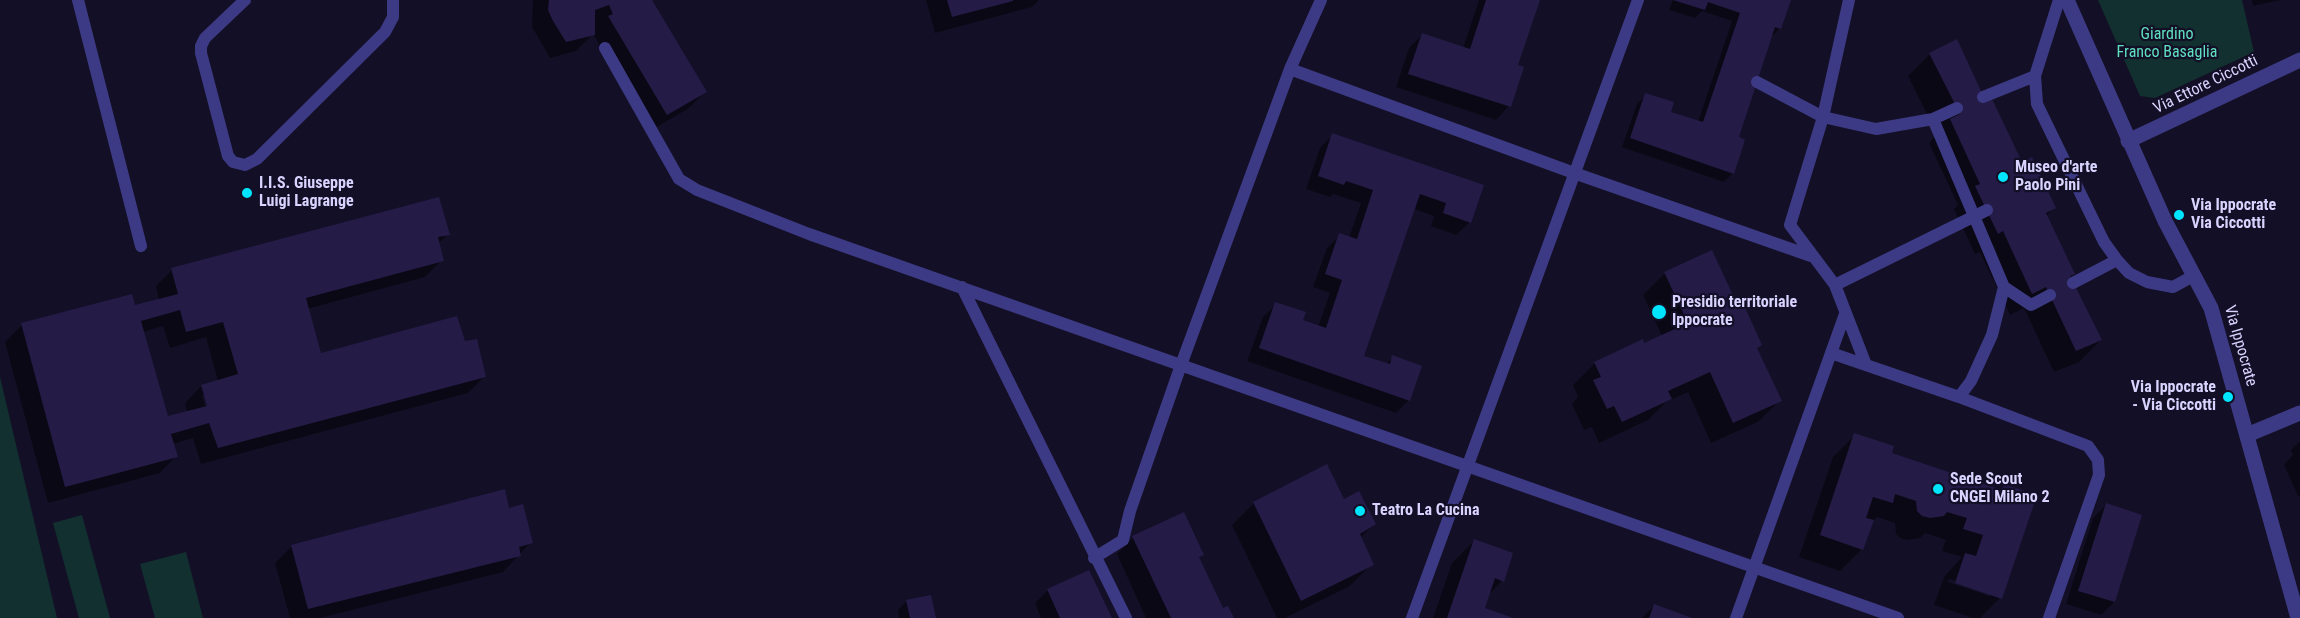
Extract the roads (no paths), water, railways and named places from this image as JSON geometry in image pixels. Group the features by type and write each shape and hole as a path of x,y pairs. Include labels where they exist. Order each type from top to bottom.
{"street":[{"name":"Via Ippocrate","path":"2067,0 2128,141 2193,276 2211,308 2298,618"},
{"name":"Via Ettore Ciccotti","path":"2128,141 2300,60"},
{"path":"2247,435 2300,413"}],"lane":[{"path":"78,0 141,246"},
{"path":"244,0 205,38 201,46 201,53 228,156 233,162 245,165 257,159 385,32 393,17 393,0"},
{"path":"1094,558 1123,540 1130,511 1181,365 1290,69 1321,0"},
{"path":"1412,618 1638,0"},
{"path":"1849,0 1823,117 1790,225 1811,256 1835,285 1866,365"},
{"path":"2059,0 2035,76 2037,104 2104,242 2116,260 2129,273 2147,282 2173,287 2193,276"},
{"path":"605,48 679,179 697,190 809,234 1898,618"},
{"path":"1290,69 1574,173 1811,256"},
{"path":"1983,97 2035,76"},
{"path":"1757,82 1823,117 1876,129 1933,119 1957,108"},
{"path":"1933,119 2004,287 2031,305 2050,295"},
{"path":"1835,285 1987,210"},
{"path":"2073,283 2116,260"},
{"path":"1959,397 1971,381 1992,335 2004,287"},
{"path":"962,288 1094,558 1126,618"},
{"path":"1736,618 1845,314"},
{"path":"1831,353 1959,397 2088,446 2098,460 2099,475 2049,618"}],"place":[{"name":"Museo d'arte Paolo Pini","path":"2003,177"},
{"name":"I.I.S. Giuseppe Luigi Lagrange","path":"247,193"},
{"name":"Via Ippocrate Via Ciccotti","path":"2179,215"},
{"name":"Presidio territoriale Ippocrate","path":"1659,312"},
{"name":"Via Ippocrate - Via Ciccotti","path":"2228,397"},
{"name":"Sede Scout CNGEI Milano 2","path":"1938,489"},
{"name":"Teatro La Cucina","path":"1360,511"}],"park label":[{"name":"Giardino Franco Basaglia","path":"2167,44"}]}
